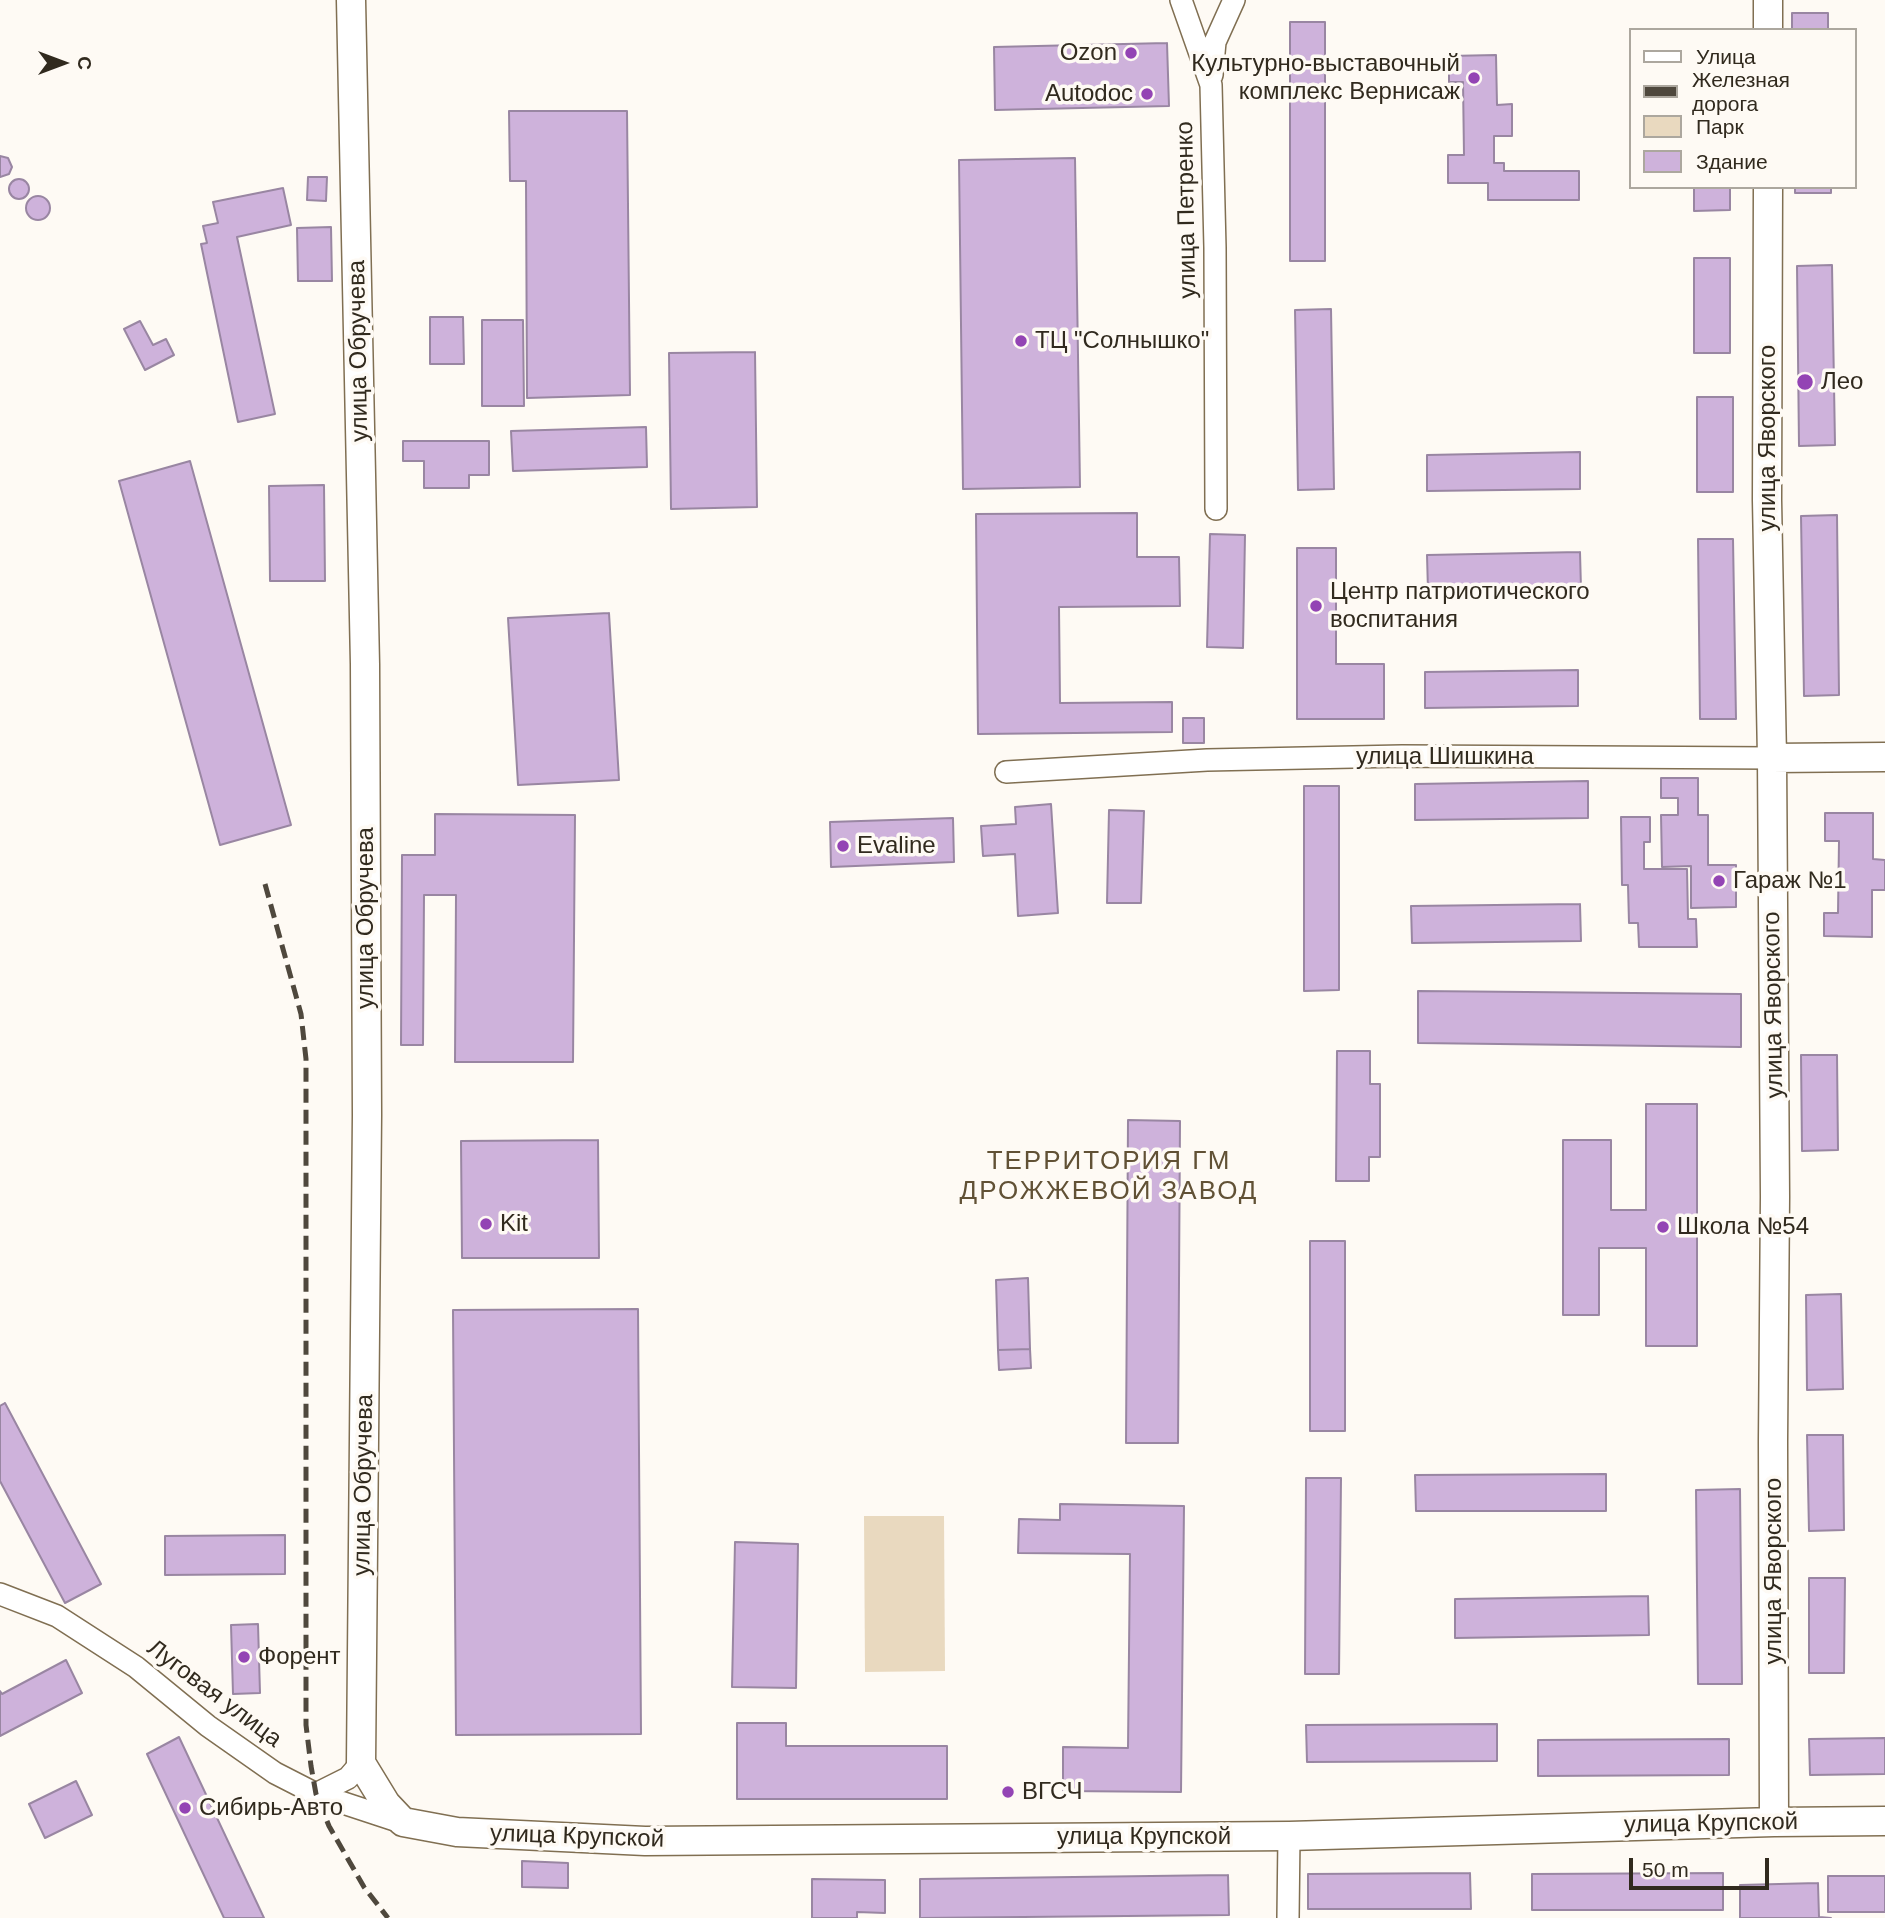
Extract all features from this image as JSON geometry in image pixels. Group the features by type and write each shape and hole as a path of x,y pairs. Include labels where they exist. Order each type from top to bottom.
{"main road":[{"name":"улица Обручева","path":"351,0 365,678 366,1142 361,1763"},
{"path":"1768,0 1768,28"},
{"name":"улица Яворского","path":"1768,189 1767,500 1775,1183 1774,1822"},
{"name":"улица Шишкина","path":"1772,758 1885,757"},
{"path":"361,1763 386,1804 403,1822"},
{"name":"улица Крупской","path":"403,1822 457,1832 645,1841 1289,1836 1885,1821"}],"street":[{"name":"улица Петренко","path":"1181,0 1211,85 1216,509"},
{"path":"1211,85 1215,42 1234,0"},
{"name":"улица Шишкина","path":"1006,772 1206,760 1388,757 1772,758"},
{"name":"Луговая улица","path":"0,1594 57,1616 136,1667 208,1726 275,1773 316,1794 403,1822"},
{"path":"316,1794 348,1778 361,1763"},
{"path":"1288,1918 1289,1836"}],"green space":[{"path":"864,1516 944,1516 945,1671 865,1672"}],"building":[{"path":"1792,13 1828,13 1828,28 1792,28"},
{"path":"1290,22 1325,22 1325,261 1290,261"},
{"path":"1167,43 1169,106 995,110 994,47"},
{"path":"1496,55 1497,105 1512,104 1512,136 1494,136 1494,163 1504,163 1504,171 1579,171 1579,200 1488,200 1488,183 1448,183 1448,155 1464,155 1463,82 1449,82 1449,56"},
{"path":"509,111 627,111 630,395 527,398 526,181 510,181"},
{"path":"0,156 8,158 12,167 9,174 0,177"},
{"path":"1075,158 1080,487 963,489 959,160"},
{"path":"308,177 327,177 326,201 307,200"},
{"path":"15,179 23,179 29,189 23,199 15,199 9,193 9,185"},
{"path":"283,188 291,225 237,237 275,414 238,422 201,244 207,243 203,226 218,223 213,202"},
{"path":"1694,189 1730,189 1730,210 1694,211"},
{"path":"1795,189 1831,189 1831,193 1795,193"},
{"path":"38,196 49,203 50,208 43,219 38,220 27,213 26,208 33,197"},
{"path":"331,227 332,281 298,281 297,228"},
{"path":"1694,258 1730,258 1730,353 1694,353"},
{"path":"1832,265 1835,445 1799,446 1797,266"},
{"path":"1331,309 1334,489 1298,490 1295,310"},
{"path":"430,317 463,317 464,364 430,364"},
{"path":"482,320 523,320 524,406 482,406"},
{"path":"140,321 153,345 166,339 174,355 145,370 124,329"},
{"path":"755,352 757,507 671,509 669,353"},
{"path":"1697,397 1733,397 1733,492 1697,492"},
{"path":"646,427 647,467 513,471 511,431"},
{"path":"403,441 489,441 489,475 469,475 469,488 424,488 424,461 403,461"},
{"path":"1580,452 1580,489 1427,491 1427,455"},
{"path":"190,461 291,825 220,845 119,481"},
{"path":"324,485 325,581 270,581 269,486"},
{"path":"1137,513 1137,557 1179,557 1180,606 1059,607 1060,703 1172,702 1172,732 978,734 976,514"},
{"path":"1837,515 1839,695 1804,696 1801,516"},
{"path":"1210,534 1245,535 1243,648 1207,647"},
{"path":"1698,539 1733,539 1736,719 1700,719"},
{"name":"Центр патриотического воспитания","path":"1297,548 1336,548 1336,664 1384,664 1384,719 1297,719"},
{"path":"1580,552 1581,589 1428,591 1427,555"},
{"path":"609,613 619,780 518,785 508,618"},
{"path":"1578,670 1578,706 1425,708 1425,672"},
{"path":"1183,718 1204,718 1204,743 1183,743"},
{"path":"1661,778 1698,778 1698,815 1708,815 1708,865 1736,865 1736,907 1691,908 1691,866 1662,867 1661,815 1678,815 1678,798 1661,798"},
{"path":"1588,781 1588,818 1415,820 1415,784"},
{"path":"1304,786 1339,786 1339,990 1304,991"},
{"path":"1051,804 1058,913 1018,916 1015,854 983,856 981,826 1016,824 1015,807"},
{"path":"1109,810 1144,811 1141,903 1107,903"},
{"path":"1825,813 1873,813 1873,859 1885,860 1885,890 1872,890 1872,937 1824,936 1824,913 1838,913 1839,841 1825,841"},
{"path":"435,814 575,815 573,1062 455,1062 456,895 424,895 423,1045 401,1045 402,855 435,855"},
{"path":"1621,817 1650,817 1650,842 1644,842 1644,869 1687,869 1688,919 1696,919 1697,947 1639,947 1638,923 1629,923 1628,885 1622,885"},
{"path":"953,818 954,862 831,867 830,822"},
{"path":"1580,904 1581,941 1412,943 1411,906"},
{"path":"1418,991 1741,994 1741,1047 1418,1043"},
{"path":"1337,1051 1370,1051 1370,1084 1380,1084 1380,1157 1369,1157 1369,1181 1336,1181"},
{"path":"1801,1055 1837,1055 1838,1150 1802,1151"},
{"path":"1646,1104 1697,1104 1697,1346 1646,1346 1646,1248 1599,1248 1599,1315 1563,1315 1563,1140 1611,1140 1611,1210 1646,1210"},
{"path":"1128,1120 1180,1121 1178,1443 1126,1443"},
{"path":"598,1140 599,1258 462,1258 461,1141"},
{"path":"1310,1241 1345,1241 1345,1431 1310,1431"},
{"path":"1028,1278 1030,1349 998,1350 996,1280"},
{"path":"1841,1294 1843,1389 1807,1390 1806,1295"},
{"path":"638,1309 641,1734 456,1735 453,1310"},
{"path":"1030,1349 1031,1368 999,1370 998,1350"},
{"path":"5,1403 101,1584 65,1603 0,1481 0,1406"},
{"path":"1807,1435 1843,1435 1844,1530 1809,1531"},
{"path":"1606,1474 1606,1511 1416,1511 1415,1475"},
{"path":"1306,1478 1341,1478 1339,1674 1305,1674"},
{"path":"1740,1489 1742,1684 1698,1684 1696,1490"},
{"path":"1060,1504 1184,1506 1181,1792 1063,1791 1063,1747 1128,1748 1130,1554 1018,1553 1019,1519 1060,1520"},
{"path":"285,1535 285,1574 165,1575 165,1536"},
{"path":"735,1542 798,1544 796,1688 732,1687"},
{"path":"1809,1578 1845,1578 1844,1673 1809,1673"},
{"path":"1648,1596 1649,1635 1455,1638 1455,1599"},
{"path":"258,1624 260,1693 233,1694 231,1625"},
{"path":"66,1660 82,1693 0,1736 0,1691 2,1694"},
{"path":"737,1723 786,1723 786,1746 947,1746 947,1799 737,1799"},
{"path":"1497,1724 1497,1761 1307,1762 1306,1725"},
{"path":"179,1737 264,1918 224,1918 147,1754"},
{"path":"1885,1738 1885,1774 1810,1775 1809,1739"},
{"path":"1729,1739 1729,1775 1538,1776 1538,1740"},
{"path":"76,1781 92,1815 45,1838 29,1804"},
{"path":"522,1861 568,1863 568,1888 522,1887"},
{"path":"1470,1873 1471,1909 1308,1909 1308,1874"},
{"path":"1723,1873 1723,1910 1532,1910 1532,1874"},
{"path":"1228,1875 1229,1915 920,1918 920,1879"},
{"path":"1828,1876 1885,1876 1885,1912 1828,1912"},
{"path":"812,1879 885,1880 885,1913 857,1912 857,1918 812,1918"},
{"path":"1818,1883 1819,1917 1831,1918 1740,1918 1740,1885"}],"railway":[{"path":"265,884 301,1014 306,1059 306,1725 316,1794 329,1826 364,1887 388,1918"}],"place":[{"name":"Ozon","path":"1131,53"},
{"name":"Культурно-выставочный комплекс Вернисаж","path":"1474,78"},
{"name":"Autodoc","path":"1147,94"},
{"name":"ТЦ \"Солнышко\"","path":"1021,341"},
{"name":"Лео","path":"1805,382"},
{"name":"Центр патриотического воспитания","path":"1316,606"},
{"name":"Evaline","path":"843,846"},
{"name":"Гараж №1","path":"1719,881"},
{"name":"Kit","path":"486,1224"},
{"name":"Школа №54","path":"1663,1227"},
{"name":"Форент","path":"244,1657"},
{"name":"ВГСЧ","path":"1008,1792"},
{"name":"Сибирь-Авто","path":"185,1808"}],"district":[{"name":"ТЕРРИТОРИЯ ГМ ДРОЖЖЕВОЙ ЗАВОД","path":"1109,1177"}]}
